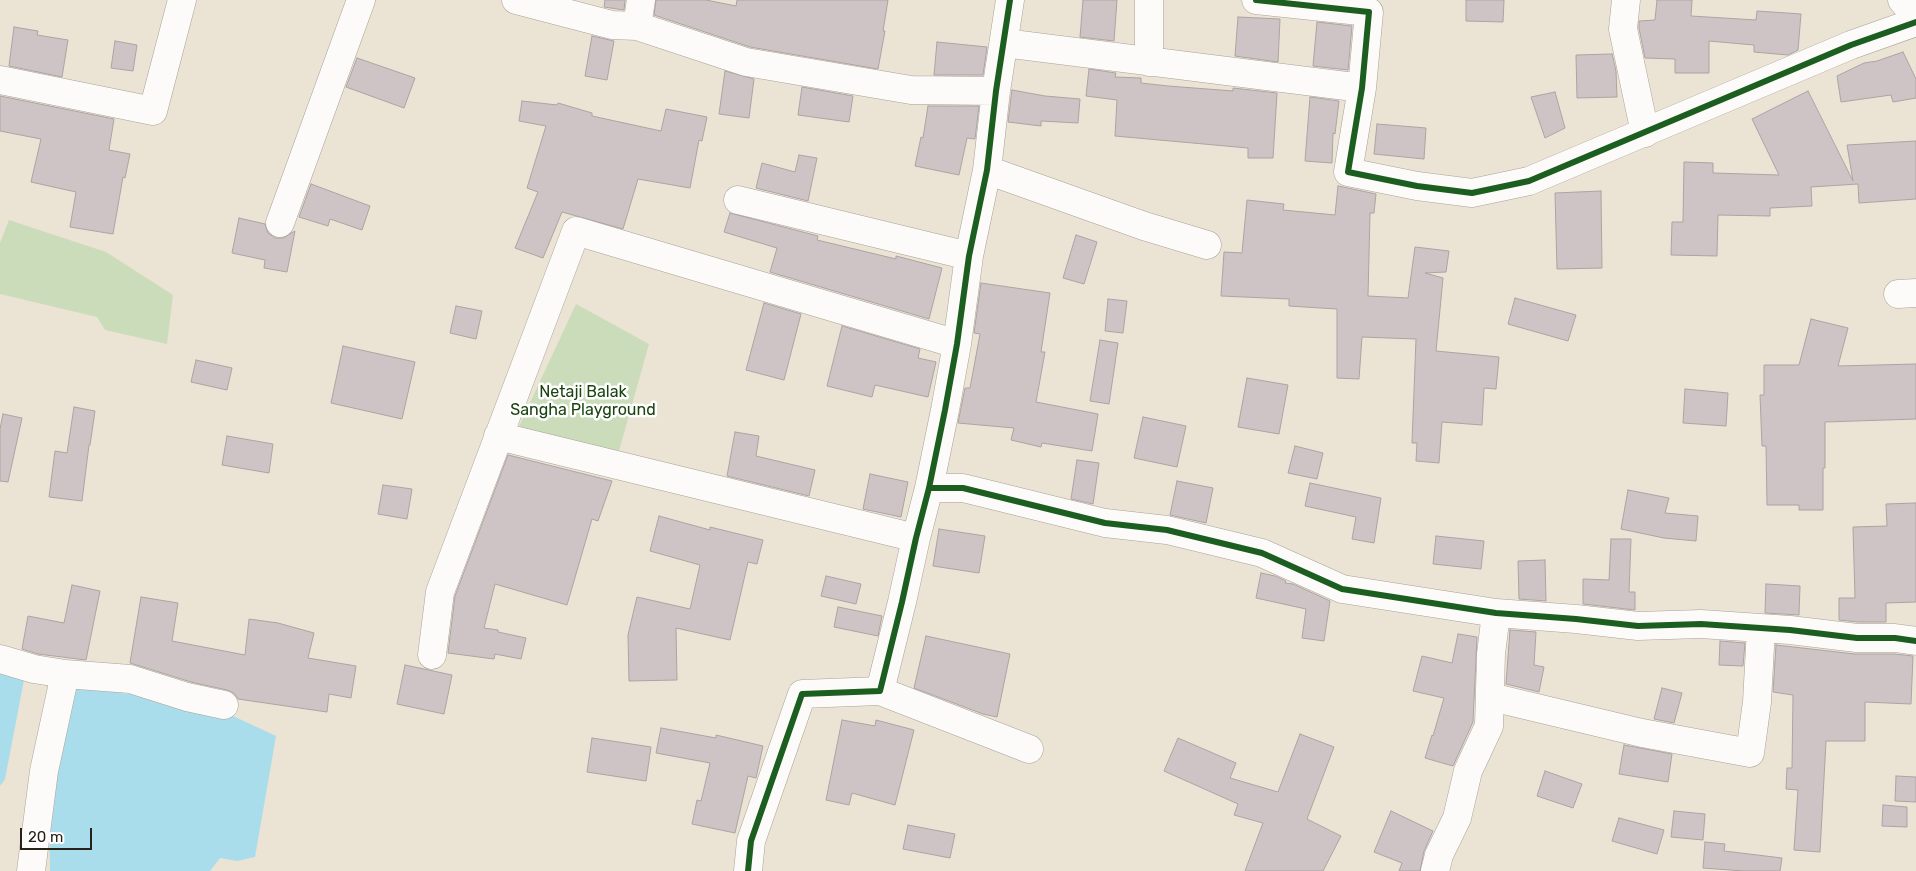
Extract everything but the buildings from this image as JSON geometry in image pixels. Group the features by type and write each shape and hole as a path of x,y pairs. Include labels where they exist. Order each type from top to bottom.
{"street":[{"path":"0,80 153,111 182,0"},
{"path":"280,223 361,0"},
{"path":"516,0 612,25 639,13 746,62 819,76 911,90 996,91"},
{"path":"880,692 929,488 957,344 969,256 987,170 996,91 1010,0"},
{"path":"1149,0 1149,62"},
{"path":"1256,0 1369,12 1362,88 1348,172 1417,186 1472,194 1528,181 1851,45 1916,22"},
{"path":"1626,0 1623,28 1645,133"},
{"path":"1902,0 1916,16"},
{"path":"1004,43 1362,88"},
{"path":"987,170 1144,226 1207,244"},
{"path":"738,200 969,256"},
{"path":"432,655 440,592 576,231 957,344"},
{"path":"498,436 916,538"},
{"path":"929,488 963,488 1105,523 1166,530 1262,553 1342,589 1496,613 1638,626 1701,624 1857,638 1895,638 1916,641"},
{"path":"1435,871 1439,855 1457,818 1468,771 1489,726 1491,654 1496,613"},
{"path":"1491,697 1642,733 1750,753 1757,702 1761,628"},
{"path":"0,659 65,674 130,679 187,697 224,705"},
{"path":"31,871 44,771 65,674"},
{"path":"748,871 751,841 802,694 880,692 1029,749"}],"green space":[{"path":"9,220 106,252 173,295 167,344 105,330 97,317 0,294 0,243"},
{"name":"Netaji Balak Sangha Playground","path":"576,304 649,344 617,458 515,435"}],"water":[{"path":"0,662 24,680 5,779 0,786"},
{"path":"77,685 126,694 148,693 220,710 276,736 255,857 237,861 220,858 210,871 50,871 49,813"}],"cycle path":[{"path":"748,871 751,841 802,694 880,691 929,488 945,410 957,344 969,256 987,170 996,91 1010,0"},
{"path":"1256,0 1369,12 1362,88 1348,172 1417,186 1472,193 1529,181 1851,45 1916,22"},
{"path":"929,488 963,488 1105,523 1167,530 1262,553 1342,589 1496,613 1638,626 1701,624 1790,630 1857,638 1895,638 1916,641"}]}
